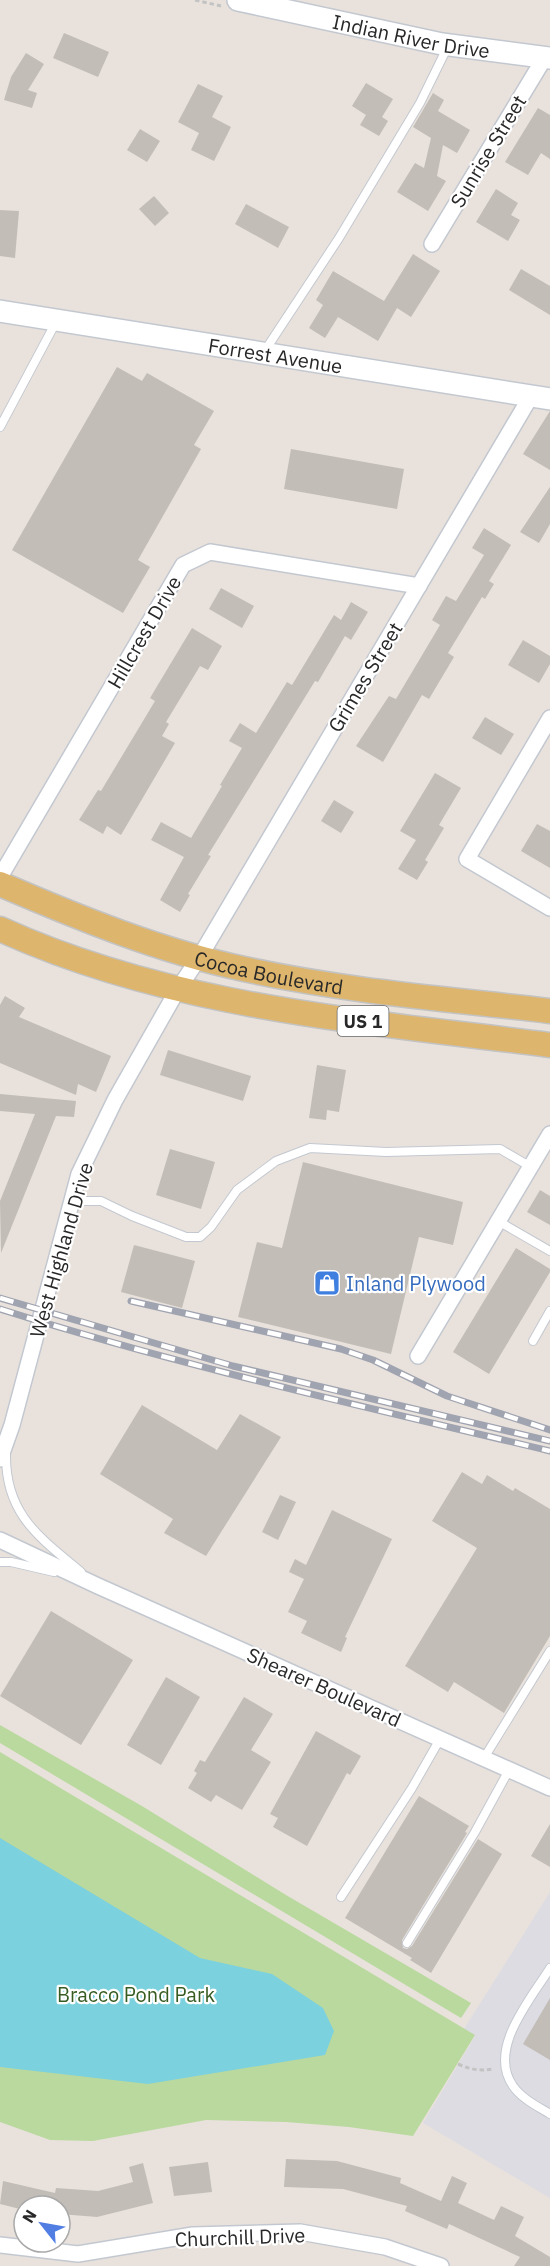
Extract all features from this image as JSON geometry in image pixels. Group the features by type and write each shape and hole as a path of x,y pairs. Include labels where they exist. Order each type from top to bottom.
{"main road":[{"name":"Cocoa Boulevard","path":"0,884 96,923 199,958 263,973 329,984 550,1011"},
{"name":"Cocoa Boulevard","path":"0,929 73,958 178,989 259,1006 550,1045"},
{"path":"404,1026 447,1017 550,1029"}],"street":[{"name":"Indian River Drive","path":"238,0 449,45 547,58"},
{"name":"Sunrise Street","path":"432,244 547,58"},
{"name":"Forrest Avenue","path":"0,311 541,397"},
{"name":"Grimes Street","path":"199,958 419,586 541,397"},
{"name":"Hillcrest Drive","path":"0,877 183,565 210,552 419,586"},
{"path":"550,718 467,859 550,908"},
{"name":"West Highland Drive","path":"0,1459 12,1425 79,1174 115,1100 178,989 199,958"},
{"path":"418,1356 550,1134"},
{"name":"Shearer Boulevard","path":"0,1540 550,1788"},
{"name":"Churchill Drive","path":"0,2245 78,2254 193,2235 300,2232 385,2247 441,2266"}],"lane":[{"path":"263,353 339,238 420,103 449,45"},
{"path":"0,427 57,320"},
{"path":"72,1201 101,1201 186,1237 200,1236 211,1227 237,1190 276,1161 309,1148 386,1152 500,1149 531,1167"},
{"path":"498,1221 550,1251"},
{"path":"532,1341 550,1311"},
{"name":"Shearer Boulevard","path":"12,1425 6,1455 6,1479 17,1509 39,1537 98,1586"},
{"name":"Shearer Boulevard","path":"0,1562 11,1562 52,1571 98,1586"},
{"path":"484,1758 550,1651"},
{"path":"341,1897 412,1788 440,1739"},
{"path":"407,1943 475,1832 509,1770"},
{"path":"550,1968 511,2031 505,2049 506,2067 512,2085 529,2101 550,2114"}],"path":[{"path":"458,2064 471,2070 482,2071 506,2067"}],"shaded area":[{"path":"550,1892 550,2198 423,2123 475,2036 464,2029"}],"green space":[{"path":"0,1725 142,1806 286,1895 471,2003 461,2018 0,1743"},
{"name":"Bracco Pond Park","path":"0,1752 475,2035 413,2136 349,2127 286,2122 206,2120 93,2141 50,2140 0,2122"}],"water":[{"path":"0,1838 200,1958 272,1974 323,2008 334,2031 325,2055 148,2084 0,2067"}],"building":[{"path":"64,33 109,52 98,77 53,58"},
{"path":"26,53 44,64 28,90 37,93 32,108 4,100 11,77"},
{"path":"366,83 393,99 382,117 388,121 379,136 360,125 366,115 352,106"},
{"path":"198,84 223,96 212,117 231,127 214,161 191,150 199,133 178,122"},
{"path":"433,93 444,100 438,111 470,130 457,153 443,145 437,176 446,181 428,211 397,192 415,163 424,168 431,138 413,127"},
{"path":"538,108 550,115 550,159 541,153 528,175 505,162"},
{"path":"140,129 160,141 147,162 127,150"},
{"path":"496,189 518,203 511,215 520,220 508,241 476,222"},
{"path":"154,196 169,213 155,226 139,209"},
{"path":"246,204 289,227 278,248 235,224"},
{"path":"0,210 19,211 15,258 0,256"},
{"path":"413,254 440,271 411,317 397,308 378,341 338,317 325,338 309,328 323,305 316,300 333,271 384,301"},
{"path":"521,269 550,286 550,315 509,290"},
{"path":"117,367 142,381 147,373 214,411 194,445 201,449 138,560 150,567 123,613 12,550"},
{"path":"550,411 550,470 523,454"},
{"path":"291,449 404,469 397,509 284,489"},
{"path":"550,487 550,524 539,543 520,532"},
{"path":"484,528 511,545 489,581 494,584 485,599 482,597 448,653 454,657 429,699 422,695 383,762 356,746 389,696 396,699 440,625 432,620 446,596 456,601 484,555 472,548"},
{"path":"221,588 254,606 242,628 209,609"},
{"path":"351,602 368,612 351,640 345,636 318,682 315,681 208,855 211,856 180,912 160,900 184,857 151,840 161,822 191,838 242,748 229,741 240,723 256,733 287,682 292,685 334,615 341,620"},
{"path":"192,628 222,646 208,670 200,666 166,722 169,724 162,736 175,743 121,835 107,826 103,834 79,820 98,790 101,791 155,701 150,698"},
{"path":"523,640 550,656 550,664 539,683 508,665"},
{"path":"485,717 514,734 501,755 472,738"},
{"path":"435,773 461,788 439,825 444,828 425,860 428,862 417,880 398,869 416,840 400,831"},
{"path":"334,800 354,812 341,833 321,821"},
{"path":"537,824 550,831 550,868 521,851"},
{"path":"5,996 25,1008 19,1017 111,1056 96,1092 78,1084 76,1095 0,1063 0,1005"},
{"path":"168,1050 251,1076 243,1101 160,1075"},
{"path":"317,1065 346,1070 339,1112 327,1110 326,1120 309,1118"},
{"path":"0,1094 76,1101 74,1117 56,1116 1,1253 0,1201 35,1114 0,1111"},
{"path":"170,1149 215,1162 201,1209 156,1195"},
{"name":"Inland Plywood","path":"303,1162 463,1202 453,1245 419,1237 391,1354 238,1317 257,1242 282,1248"},
{"path":"540,1190 550,1196 550,1225 527,1212"},
{"path":"134,1245 195,1261 182,1308 121,1292"},
{"path":"516,1248 550,1269 550,1272 489,1374 453,1352"},
{"path":"142,1405 217,1450 240,1414 281,1437 206,1556 164,1533 173,1519 100,1474"},
{"path":"462,1472 482,1484 487,1475 513,1491 515,1488 550,1509 550,1636 504,1713 454,1682 448,1692 405,1666 477,1548 432,1521"},
{"path":"280,1495 296,1502 278,1540 262,1532"},
{"path":"332,1510 392,1539 345,1637 347,1638 341,1652 301,1633 307,1621 288,1612 304,1579 289,1572 295,1559 306,1565"},
{"path":"51,1611 133,1660 81,1745 0,1696"},
{"path":"166,1677 200,1697 161,1765 127,1745"},
{"path":"244,1697 273,1714 251,1750 271,1762 242,1810 216,1795 211,1802 188,1788 197,1773 194,1771 200,1760 205,1762"},
{"path":"316,1731 361,1756 350,1775 347,1773 307,1846 273,1827 278,1818 270,1814"},
{"path":"419,1796 469,1826 465,1832 467,1833 402,1940 403,1948 407,1949 412,1946 478,1839 502,1854 431,1973 410,1960 412,1958 345,1918"},
{"path":"550,1824 550,1867 531,1856"},
{"path":"550,1998 550,2060 523,2044"},
{"path":"286,2159 337,2161 401,2178 400,2183 441,2201 452,2176 467,2183 458,2203 494,2220 501,2206 524,2217 515,2236 550,2257 550,2266 514,2266 520,2257 449,2224 447,2229 405,2211 407,2206 343,2189 284,2187"},
{"path":"208,2162 212,2192 174,2196 169,2167"},
{"path":"143,2163 153,2203 97,2217 72,2215 72,2194 12,2194 12,2207 0,2204 3,2181 55,2193 56,2188 98,2191 133,2182 129,2167"}],"railway":[{"path":"0,1298 233,1366 550,1441"},
{"path":"131,1301 341,1349 373,1360 447,1396 550,1430"},
{"path":"0,1309 205,1367 550,1451"}],"place":[{"name":"Inland Plywood","path":"327,1283"}]}
